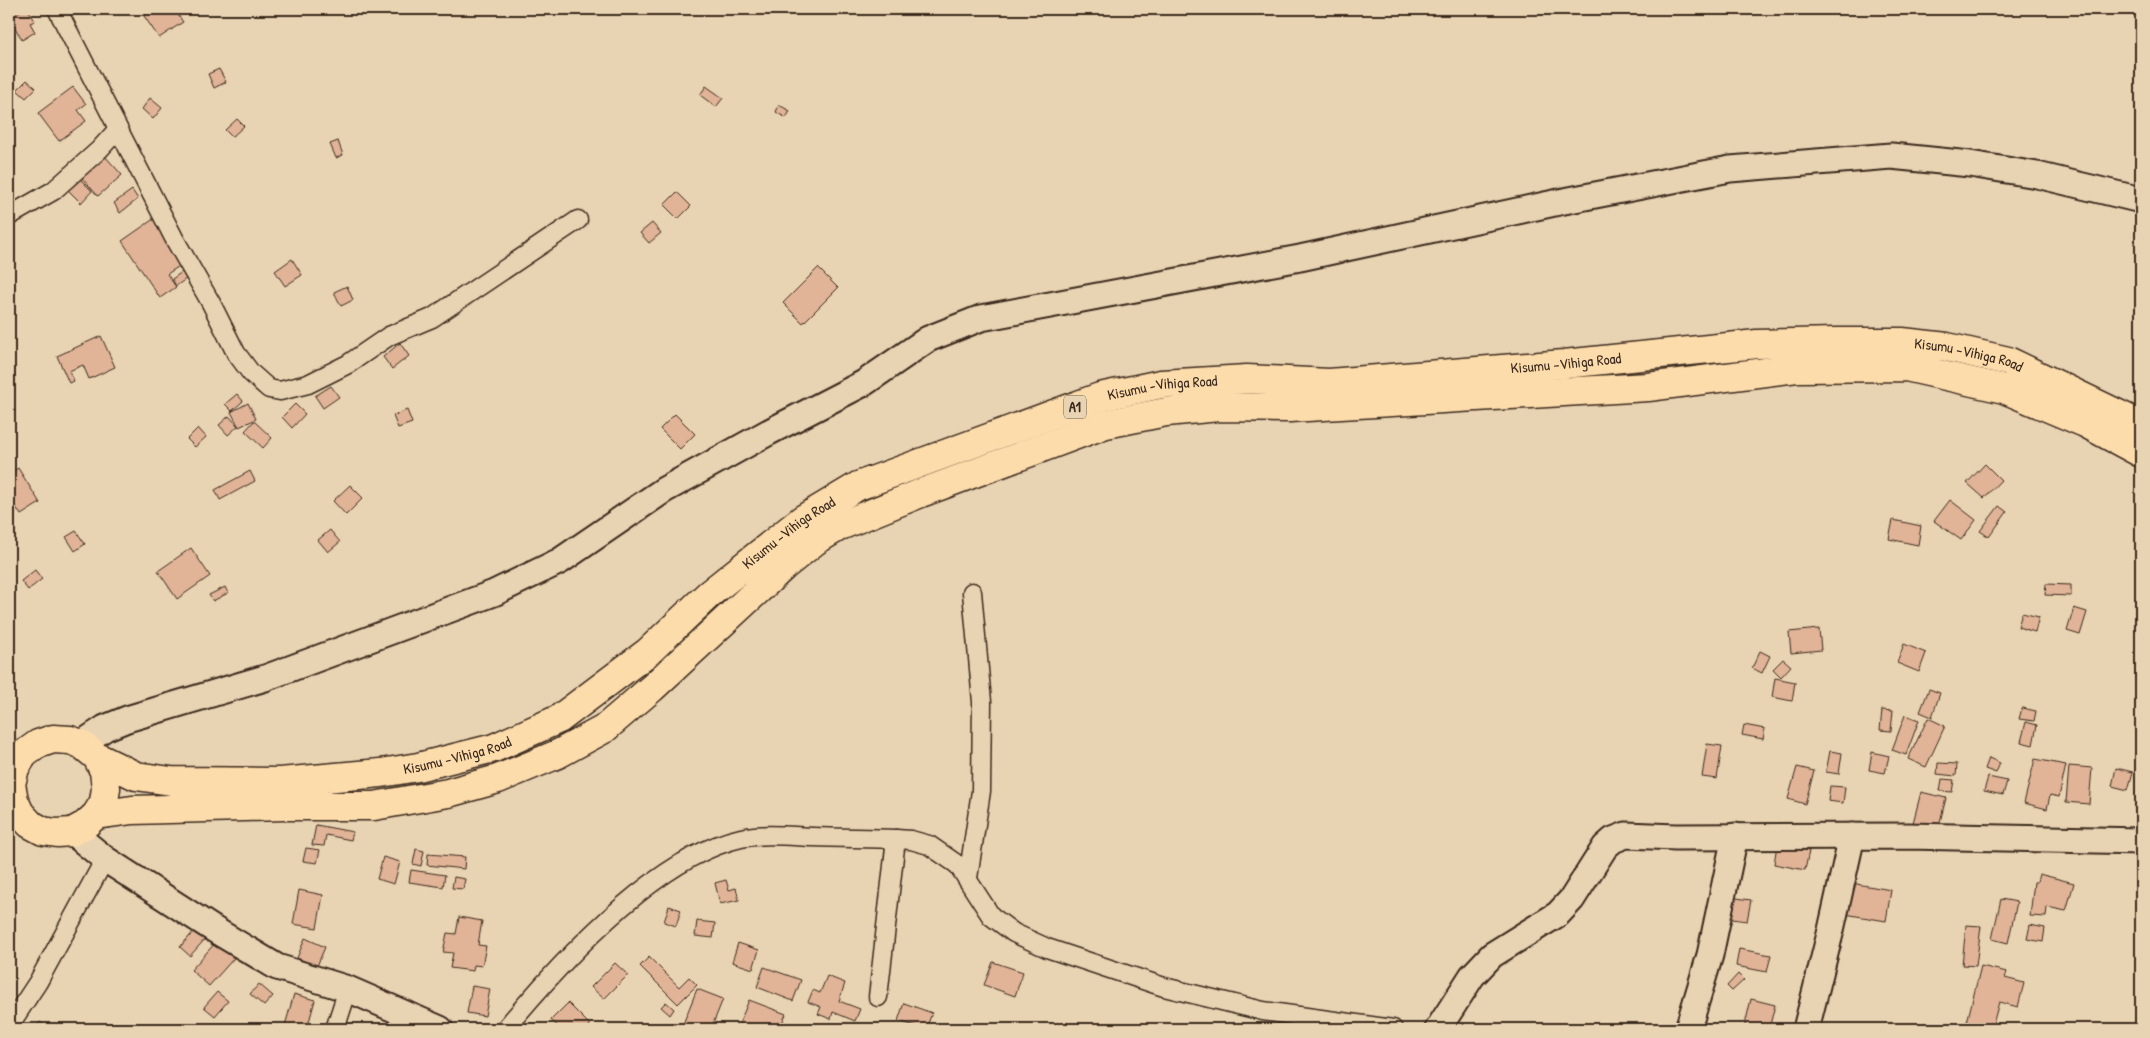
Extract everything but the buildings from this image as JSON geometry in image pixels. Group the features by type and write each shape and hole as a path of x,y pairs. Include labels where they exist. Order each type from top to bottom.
{"highway":[{"name":"Kisumu -Vihiga Road","path":"89,750 136,776 155,780 280,782 399,770 494,748 559,720 648,652 709,594 803,519 858,486 1100,397 1161,384 1248,379 1329,383 1564,364 1757,344 1902,342 1947,347 2008,361 2141,425"},
{"name":"Kisumu -Vihiga Road","path":"96,815 142,810 284,806 374,806 448,793 498,779 558,754 604,729 652,688 784,566 815,541 840,526 921,492 1106,424 1166,412 1219,407 1290,408 1648,387 1797,368 1906,368 2004,389 2085,423 2141,453"},
{"name":"A1","path":"72,832 57,833 43,831 30,824 20,813 11,798 16,752 53,739 70,740 89,750"},
{"path":"72,832 85,825 96,815 104,802 106,788 104,771 89,750"}],"street":[{"path":"57,9 236,353 251,373 269,389 280,390 308,384 348,364 389,336 432,318 578,220"},
{"path":"9,216 59,187 99,150 118,129"},
{"path":"89,750 105,728 127,719 265,678 494,593 560,561 664,490 769,432 864,383 928,339 980,318 1271,263 1559,202 1730,169 1891,156 1970,164 2037,175 2141,200"},
{"path":"968,878 981,791 982,722 982,702 972,592"},
{"path":"72,832 106,859 215,930 277,966 348,989 440,1029"},
{"path":"1438,1029 1472,976 1485,962 1492,955 1558,914 1572,899 1595,861 1613,840 1626,835 1852,836 2141,841"},
{"path":"505,1029 572,953 613,916 678,866 715,846 741,838 766,836 896,839 911,840 929,845 958,864 991,916 1014,933 1047,948 1090,964 1164,987 1263,1011 1393,1029"},
{"path":"1688,1029 1710,955 1735,836"},
{"path":"1806,1029 1852,836"},
{"path":"878,997 896,839"},
{"path":"9,1026 38,982 106,859"},
{"path":"335,1029 348,989"}]}
